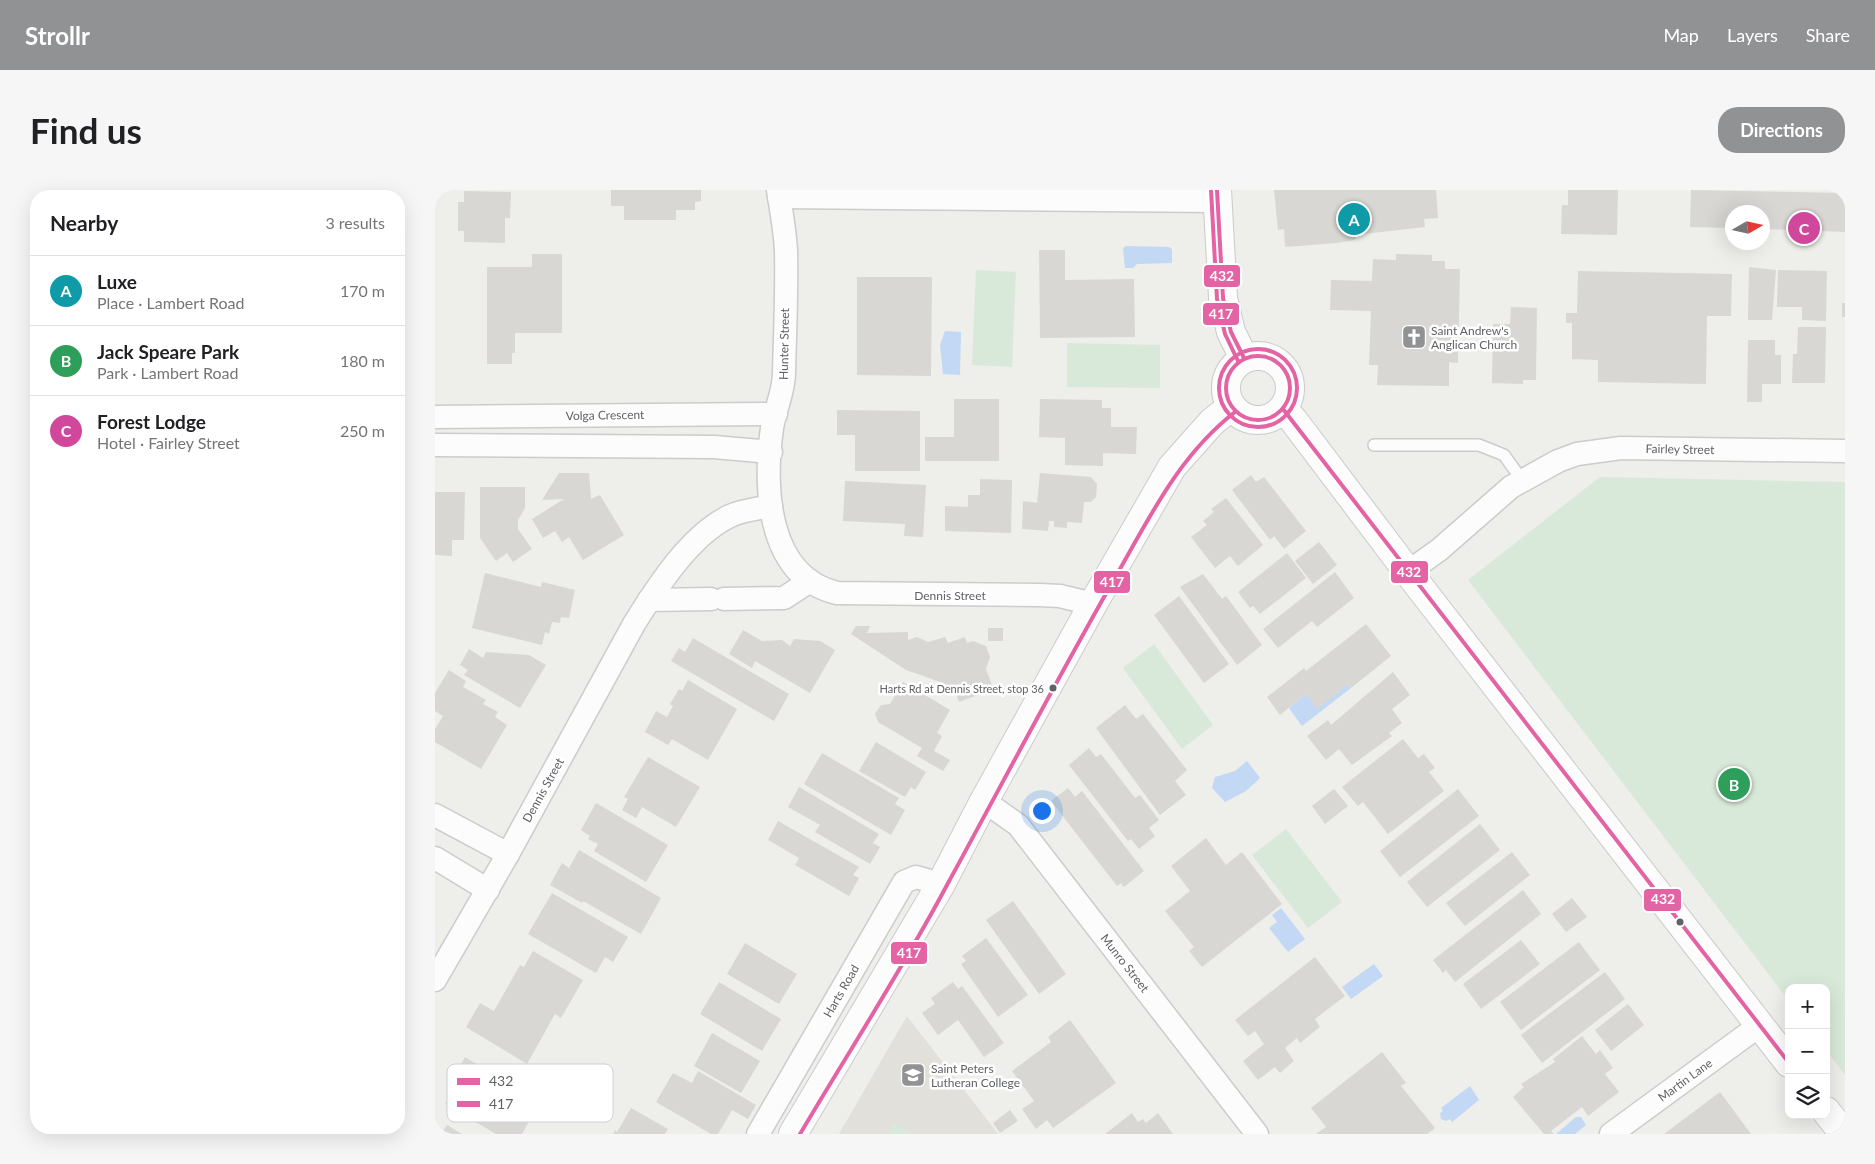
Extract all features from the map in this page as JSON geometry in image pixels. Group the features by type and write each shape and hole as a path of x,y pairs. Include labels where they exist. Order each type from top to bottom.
{"main road":[{"path":"1217,195 1223,298 1231,332 1244,358"},
{"path":"1265,356 1276,361 1284,368 1289,378 1290,389 1289,400 1283,409 1266,420 1256,421 1237,414 1231,407 1226,396 1225,385 1235,365 1244,358 1265,356"},
{"path":"793,1134 941,884 1093,604 1172,467 1212,422 1231,407"},
{"path":"1283,409 1785,1058"},
{"path":"1830,1116 1844,1134"}],"street":[{"path":"779,194 1217,195"},
{"name":"Hunter Street","path":"771,501 771,452 784,373 786,249 779,194"},
{"name":"Volga Crescent","path":"435,417 776,414"},
{"path":"435,445 714,447 771,452"},
{"name":"Fairley Street","path":"1408,572 1439,550 1522,480 1570,456 1610,449 1845,451"},
{"name":"Dennis Street","path":"435,980 488,890 649,600 671,570 711,528 734,514 771,501 775,531 785,552 799,572 809,581 831,592 855,595 1039,595 1065,597 1093,604"},
{"path":"649,600 785,598 809,581"},
{"name":"Munro Street","path":"984,802 1018,826 1257,1134"},
{"path":"435,815 508,854"},
{"path":"435,858 488,890"},
{"name":"Harts Road","path":"758,1134 904,882 916,877 941,884"},
{"name":"Martin Lane","path":"1611,1134 1759,1025"}],"lane":[{"path":"1374,446 1479,445 1504,455 1522,480"}],"shaded area":[{"name":"Saint Peters Lutheran College","path":"907,1016 998,1134 839,1134"}],"green space":[{"path":"976,270 1016,272 1012,367 972,365"},
{"path":"1067,343 1160,345 1160,388 1067,387"},
{"path":"1600,477 1845,482 1845,1075 1830,1055 1830,984 1785,984 1785,996 1468,580"},
{"path":"1154,644 1213,725 1182,749 1123,668"},
{"path":"1286,829 1342,902 1308,928 1252,855"},
{"path":"894,1124 913,1134 888,1134"}],"water":[{"path":"1126,246 1169,247 1172,249 1172,263 1137,264 1133,268 1125,268 1123,248"},
{"path":"945,331 961,332 960,375 943,374 940,345"},
{"path":"1348,684 1351,688 1302,726 1289,708 1306,694 1317,708"},
{"path":"1247,761 1260,778 1246,791 1225,802 1212,788 1215,777 1235,771"},
{"path":"1281,908 1305,939 1288,952 1269,928 1277,922 1272,915"},
{"path":"1374,964 1383,976 1351,999 1342,987"},
{"path":"1470,1086 1479,1100 1452,1122 1450,1119 1446,1121 1441,1119 1440,1113 1443,1111 1441,1108"},
{"path":"1576,1117 1581,1117 1586,1125 1575,1134 1556,1134"}],"building":[{"path":"611,190 701,190 701,201 695,202 695,210 676,210 676,220 624,220 624,206 611,206"},
{"path":"1274,190 1436,190 1438,218 1424,219 1425,227 1355,235 1355,240 1337,243 1285,247 1284,229 1278,230"},
{"path":"1568,190 1618,190 1617,235 1561,234 1562,205 1568,205"},
{"path":"1691,190 1845,193 1845,232 1770,229 1770,205 1725,205 1725,228 1690,227"},
{"path":"464,191 511,192 510,218 505,218 505,243 464,242 464,231 458,231 458,202 464,202"},
{"path":"1039,250 1065,250 1065,280 1134,279 1135,337 1040,338"},
{"path":"532,254 562,254 562,333 515,333 515,353 512,353 512,364 487,364 487,267 532,267"},
{"name":"Saint Andrew's Anglican Church","path":"1396,254 1432,255 1432,261 1445,261 1445,269 1460,269 1458,363 1449,362 1449,386 1377,385 1378,365 1369,365 1371,311 1330,310 1331,280 1372,281 1373,259 1396,260"},
{"path":"1749,267 1776,270 1772,320 1748,320"},
{"path":"1778,270 1827,271 1826,321 1802,320 1802,307 1777,307"},
{"path":"1578,271 1732,274 1731,316 1707,316 1706,384 1598,382 1598,360 1572,359 1572,323 1566,323 1566,313 1577,313"},
{"path":"857,277 932,277 931,376 857,375"},
{"path":"1842,303 1845,303 1845,317 1842,317"},
{"path":"1511,307 1537,308 1536,380 1523,380 1523,384 1492,383 1493,324 1510,324"},
{"path":"1798,327 1826,327 1825,383 1792,383 1793,354 1797,354"},
{"path":"1748,340 1775,340 1775,355 1781,355 1781,384 1762,384 1762,402 1747,402"},
{"path":"954,399 999,399 999,461 925,461 925,437 954,437"},
{"path":"1040,399 1102,400 1102,408 1111,408 1111,427 1137,427 1136,454 1103,453 1103,466 1065,465 1065,438 1039,437"},
{"path":"837,410 920,411 920,471 855,471 855,435 837,435"},
{"path":"559,473 589,473 591,499 600,495 624,535 583,560 569,537 562,542 555,531 543,538 532,519 564,499 542,500"},
{"path":"1040,473 1091,477 1097,484 1096,497 1091,502 1084,502 1082,523 1067,522 1067,528 1054,527 1054,521 1049,521 1048,531 1022,529 1023,501 1037,503"},
{"path":"1251,475 1256,482 1264,477 1306,531 1284,549 1274,536 1270,540 1232,490"},
{"path":"980,479 1012,480 1011,533 945,531 945,506 968,507 968,495 980,495"},
{"path":"845,481 926,485 923,537 904,536 905,524 843,521"},
{"path":"480,487 525,487 525,508 518,520 518,529 532,549 513,562 507,553 496,561 480,538"},
{"path":"435,492 465,492 464,540 452,540 452,556 435,555"},
{"path":"1226,498 1263,545 1238,566 1230,556 1215,568 1191,537 1207,525 1203,521 1214,512 1211,509"},
{"path":"1319,542 1337,565 1313,584 1295,561"},
{"path":"1287,553 1306,578 1260,614 1253,606 1250,608 1238,592"},
{"path":"1335,572 1354,598 1317,627 1312,621 1278,648 1263,629"},
{"path":"485,573 541,587 542,582 575,590 569,618 561,617 560,623 552,622 549,634 545,632 542,645 472,628"},
{"path":"1203,574 1222,599 1226,596 1262,645 1237,665 1180,587"},
{"path":"1179,596 1229,664 1204,683 1154,615"},
{"path":"1366,624 1391,656 1351,688 1348,684 1317,709 1306,694 1280,715 1267,697 1304,668 1306,671"},
{"path":"856,626 870,626 867,633 908,632 908,640 917,637 928,642 945,637 948,643 965,637 967,643 973,641 986,646 990,657 986,669 992,685 976,690 978,695 959,702 954,688 945,691 943,683 906,670 851,634"},
{"path":"988,628 1003,628 1003,641 988,641"},
{"path":"743,630 762,641 782,640 790,646 794,639 820,641 835,650 810,693 755,661 752,668 729,654"},
{"path":"693,638 789,694 774,721 671,661 679,648 685,652"},
{"path":"469,649 483,658 486,652 529,655 546,665 520,708 464,675 468,670 460,665"},
{"path":"449,670 466,681 463,687 486,700 483,704 498,712 495,717 507,725 481,769 435,742 435,729 443,716 435,711 435,693"},
{"path":"1393,672 1410,695 1392,709 1402,723 1389,733 1392,736 1352,765 1339,749 1326,760 1307,736 1328,720 1331,725"},
{"path":"688,680 737,709 708,760 672,739 668,745 645,732 656,711 667,717 673,706 670,704 679,689 682,691"},
{"path":"903,682 950,710 937,733 942,736 934,751 950,760 943,771 917,756 922,748 878,722 875,714 881,705 890,704"},
{"path":"1125,705 1136,719 1143,714 1187,770 1175,781 1186,795 1160,815 1096,728"},
{"path":"1403,739 1418,758 1424,754 1435,768 1429,772 1444,791 1388,834 1363,802 1358,806 1342,787"},
{"path":"876,742 926,772 915,790 911,787 905,797 859,771"},
{"path":"1089,748 1096,757 1101,754 1135,798 1140,795 1159,820 1149,828 1155,836 1139,849 1131,839 1128,841 1069,765"},
{"path":"822,753 899,798 895,804 905,810 891,835 804,784"},
{"path":"648,757 700,787 676,827 642,807 636,818 622,810 628,799 624,797"},
{"path":"799,787 879,834 873,843 880,847 870,864 815,832 820,825 788,807"},
{"path":"1068,788 1075,797 1082,791 1144,871 1124,887 1121,883 1117,886 1051,801"},
{"path":"1334,789 1348,806 1325,824 1312,806"},
{"path":"1458,789 1479,816 1400,877 1380,851"},
{"path":"596,803 668,845 646,882 594,851 598,844 588,839 590,836 581,830"},
{"path":"778,821 859,867 853,875 859,878 849,896 795,865 799,858 768,840"},
{"path":"1480,824 1500,850 1427,907 1407,882"},
{"path":"1206,838 1226,865 1242,852 1282,904 1202,967 1189,951 1194,947 1165,911 1190,891 1171,866"},
{"path":"579,850 661,898 641,934 583,901 582,903 550,885 562,863 569,868"},
{"path":"1512,852 1530,875 1465,926 1446,903"},
{"path":"1523,890 1541,914 1455,982 1446,970 1443,973 1433,960"},
{"path":"552,893 628,937 613,962 605,957 596,973 528,934"},
{"path":"1572,898 1587,917 1566,932 1552,914"},
{"path":"1013,901 1066,974 1039,994 986,920"},
{"path":"986,938 1028,995 998,1017 961,964 966,961 962,956"},
{"path":"1521,940 1540,964 1481,1009 1463,984"},
{"path":"1579,942 1600,970 1521,1030 1500,1002"},
{"path":"745,943 797,974 779,1004 727,974"},
{"path":"533,951 583,980 561,1018 555,1014 527,1064 466,1027 480,1003 494,1011 520,965 524,967"},
{"path":"1315,957 1345,996 1315,1019 1320,1027 1300,1043 1297,1038 1285,1048 1294,1061 1280,1073 1275,1067 1258,1080 1243,1061 1264,1044 1255,1031 1248,1036 1235,1020"},
{"path":"1605,972 1625,999 1542,1063 1521,1035"},
{"path":"719,982 781,1019 762,1051 700,1014"},
{"path":"953,982 958,989 962,986 1004,1043 984,1057 958,1020 938,1035 922,1013 935,1004 931,998"},
{"path":"1628,1004 1644,1025 1611,1051 1595,1030"},
{"path":"1070,1020 1116,1083 1053,1128 1047,1120 1036,1129 1022,1109 1034,1101 1012,1071 1051,1042 1048,1037"},
{"path":"712,1033 760,1061 741,1093 694,1066"},
{"path":"1582,1036 1596,1054 1600,1050 1613,1068 1605,1074 1619,1092 1588,1116 1582,1107 1551,1131 1554,1134 1544,1134 1513,1097 1524,1087 1521,1084 1555,1062 1553,1059"},
{"path":"1382,1052 1406,1083 1401,1086 1435,1128 1427,1134 1316,1134 1326,1127 1311,1108"},
{"path":"465,1057 477,1064 461,1064"},
{"path":"698,1071 756,1105 748,1119 732,1110 718,1134 711,1134 656,1102 673,1073 692,1083"},
{"path":"1720,1092 1751,1134 1664,1134"},
{"path":"631,1108 668,1129 665,1134 613,1134 615,1130 617,1132"},
{"path":"1010,1110 1018,1121 1000,1133 993,1123"},
{"path":"1132,1113 1138,1122 1143,1119 1146,1123 1158,1113 1173,1134 1105,1134"},
{"path":"476,1122 529,1122 522,1134 496,1134"},
{"path":"447,1125 462,1134 441,1134"}],"transit line":[{"name":"417","path":"1211,190 1217,299 1225,334 1238,361"},
{"name":"432","path":"1217,190 1223,298 1231,332 1244,358"},
{"name":"417","path":"1258,349 1273,352 1285,361 1294,373 1297,388 1294,403 1285,415 1273,424 1258,427 1243,424 1231,415 1222,403 1219,388 1222,373 1231,361 1243,352 1258,349"},
{"name":"432","path":"1252,356 1264,356 1281,365 1288,376 1290,388 1288,400 1281,411 1264,420 1252,420 1240,415 1231,406 1226,394 1226,382 1231,370 1240,361 1252,356"},
{"name":"432","path":"1283,409 1785,1058"},
{"name":"417","path":"800,1134 930,917 1070,658 1151,514 1165,491 1196,449 1235,412"}],"place":[{"name":"Luxe","path":"1354,219"},
{"name":"Forest Lodge","path":"1804,228"},
{"name":"Saint Andrew's Anglican Church","path":"1414,337"},
{"name":"Harts Rd at Dennis Street, stop 36","path":"1053,688"},
{"name":"Jack Speare Park","path":"1734,784"},
{"name":"Saint Peters Lutheran College","path":"913,1075"}]}
